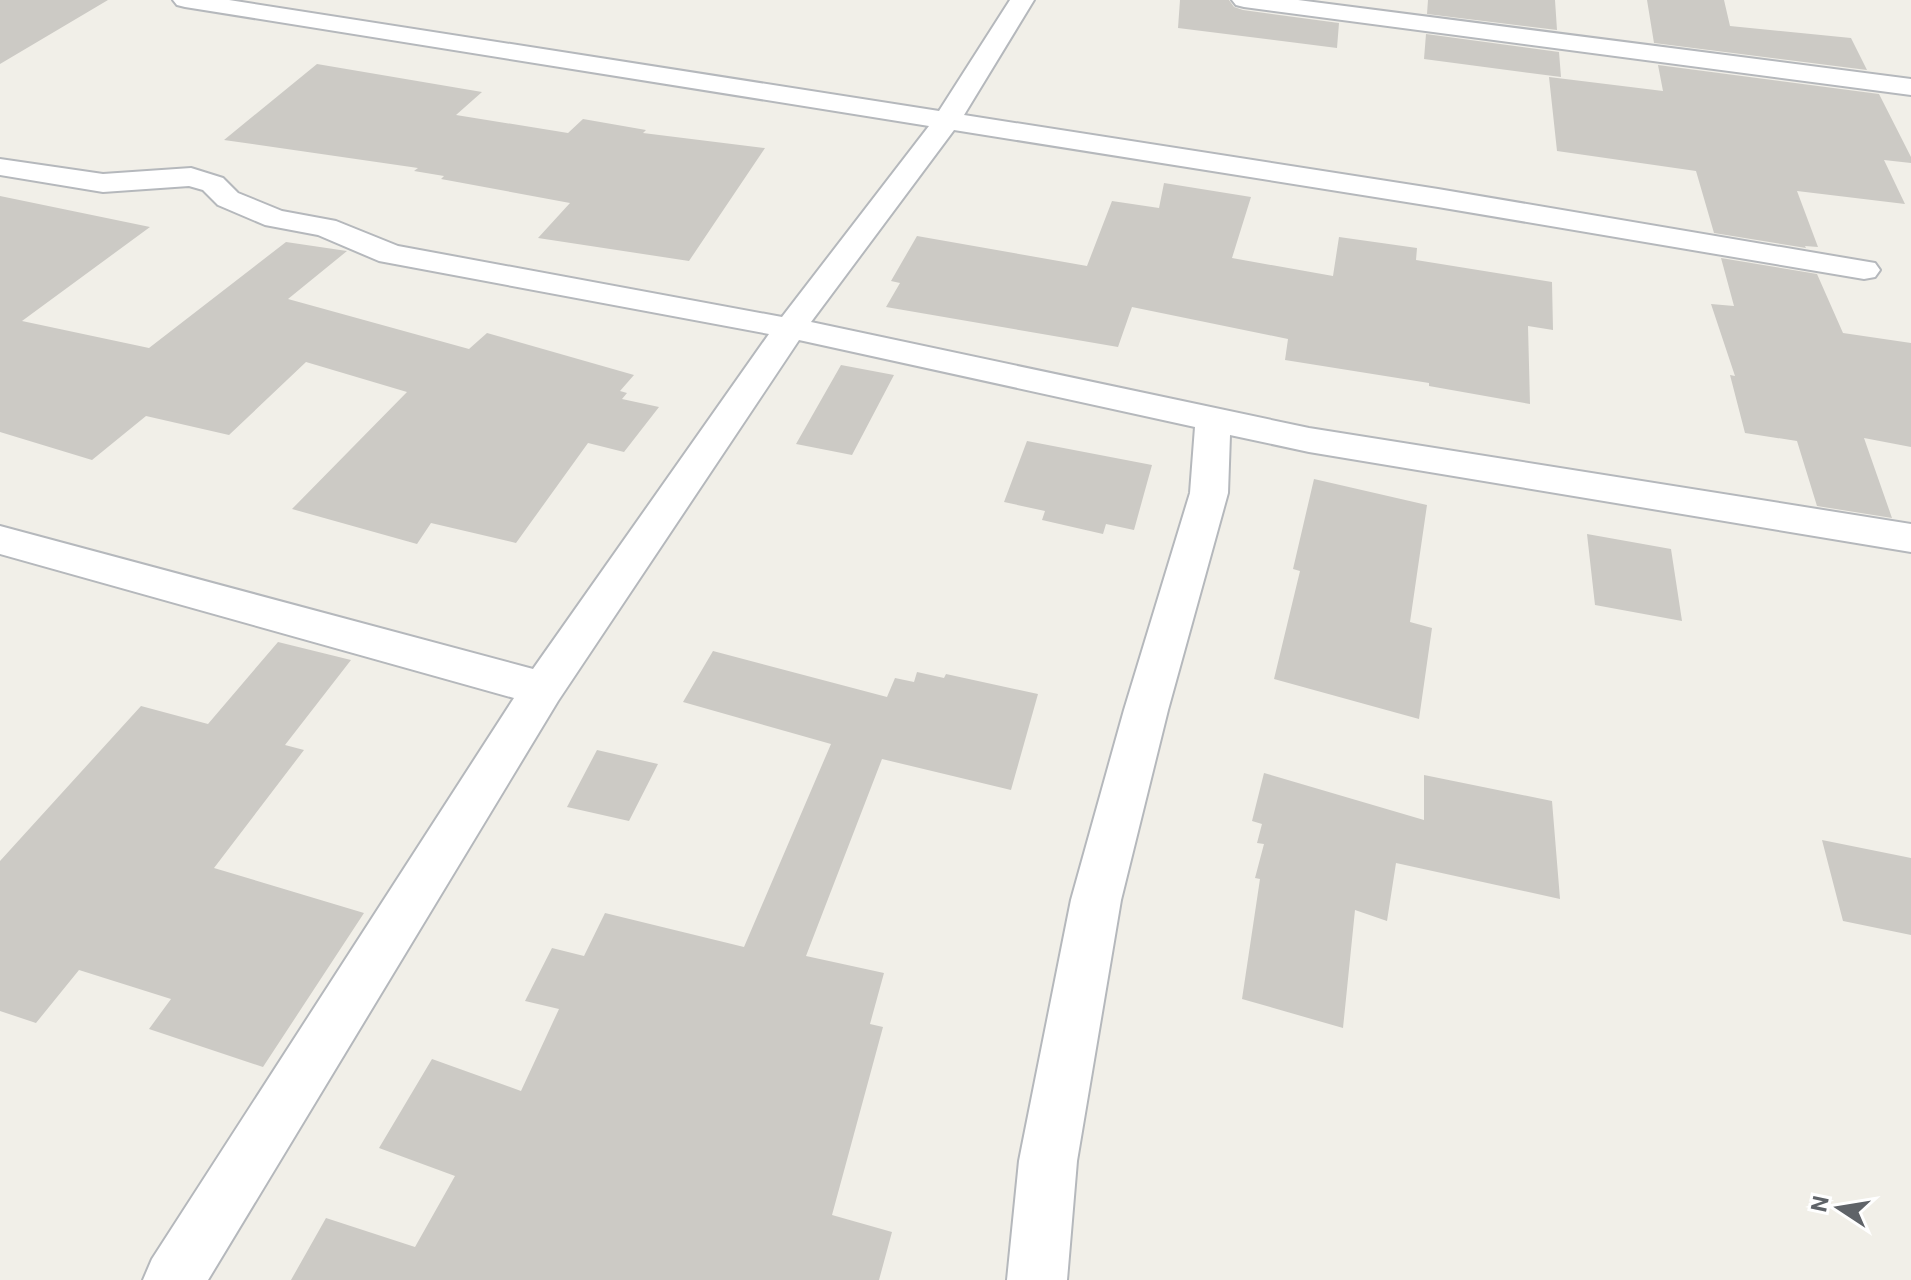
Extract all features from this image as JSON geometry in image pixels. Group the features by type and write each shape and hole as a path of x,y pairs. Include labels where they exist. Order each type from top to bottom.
{"street":[{"path":"185,0 1438,198 1864,270"},
{"path":"173,1280 543,689 790,328 946,122 1022,0"},
{"path":"1244,0 1911,87"},
{"path":"0,167 103,183 191,177 213,184 228,199 275,219 325,227 390,254 790,328 1325,443 1911,538"},
{"path":"1037,1280 1048,1161 1096,900 1209,493 1213,421"},
{"path":"0,540 543,689"}],"building":[{"path":"0,0 108,0 0,64"},
{"path":"1180,0 1229,0 1234,7 1243,10 1339,23 1337,48 1178,28"},
{"path":"1428,0 1555,0 1557,30 1427,14"},
{"path":"1647,0 1724,0 1730,26 1851,38 1867,70 1654,43"},
{"path":"1426,34 1559,52 1561,77 1424,59"},
{"path":"317,64 482,92 456,115 568,133 583,119 646,130 643,133 765,148 689,261 538,238 570,203 441,179 444,176 414,171 418,168 224,140"},
{"path":"1658,65 1879,94 1911,157 1911,163 1884,160 1905,204 1797,191 1818,247 1806,248 1714,233 1696,171 1557,151 1549,77 1663,91"},
{"path":"1164,183 1251,197 1232,258 1333,276 1339,237 1417,248 1416,260 1552,282 1553,330 1528,326 1530,404 1429,386 1429,383 1285,360 1288,339 1132,307 1118,347 886,307 900,283 891,281 917,236 1087,266 1112,201 1159,208"},
{"path":"0,196 150,227 22,321 149,348 286,242 347,251 288,299 469,349 487,333 634,375 620,391 627,393 622,399 659,407 624,452 588,443 516,543 431,523 417,544 292,509 407,392 306,362 229,435 146,416 92,460 0,432"},
{"path":"1721,258 1817,274 1843,333 1911,343 1911,447 1864,438 1892,518 1817,506 1797,441 1745,433 1730,375 1735,376 1711,304 1734,306"},
{"path":"841,365 894,375 852,455 796,444"},
{"path":"1027,441 1152,465 1134,530 1106,524 1103,534 1042,520 1045,511 1004,502"},
{"path":"1314,479 1427,505 1410,622 1432,628 1419,719 1274,679 1300,571 1293,569"},
{"path":"1587,534 1671,549 1682,621 1595,605"},
{"path":"278,642 351,660 285,745 304,750 214,868 364,913 263,1067 149,1029 171,999 79,970 36,1023 0,1011 0,861 141,706 208,724"},
{"path":"713,651 887,697 895,678 914,682 917,672 944,678 946,674 1038,694 1011,790 882,759 806,956 884,973 870,1024 883,1027 832,1215 892,1232 879,1280 291,1280 326,1218 415,1247 455,1176 379,1148 432,1059 521,1091 559,1009 525,1001 552,948 584,956 605,913 744,947 831,744 683,702"},
{"path":"597,750 658,764 629,821 567,807"},
{"path":"1264,773 1424,820 1424,775 1552,801 1560,899 1396,863 1387,921 1355,910 1343,1028 1242,999 1260,879 1255,878 1264,844 1257,843 1262,824 1252,821"},
{"path":"1822,840 1911,858 1911,935 1843,921"}]}
